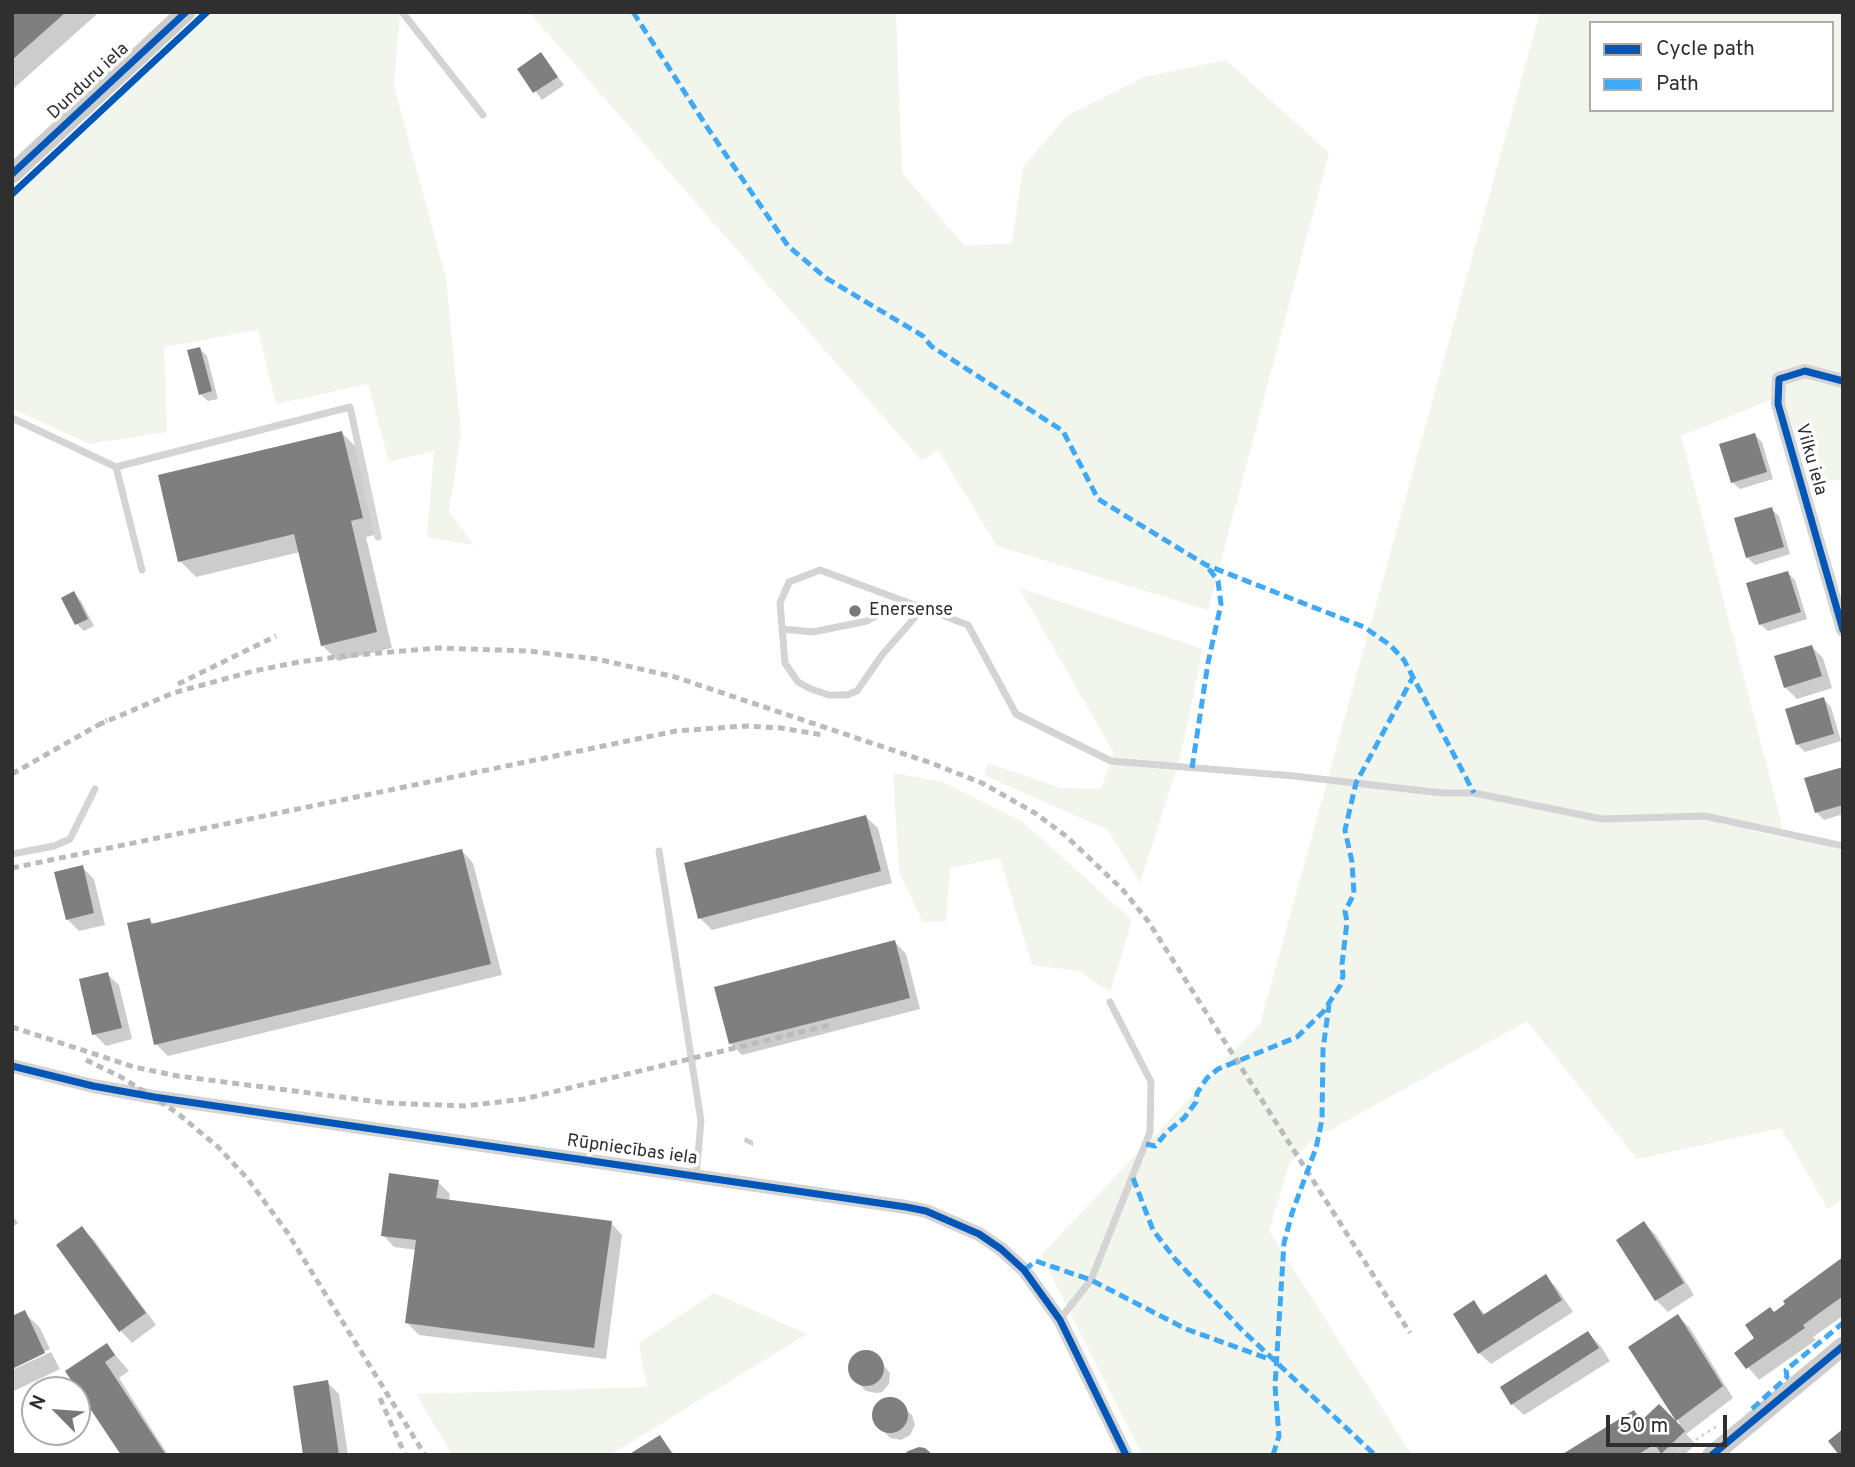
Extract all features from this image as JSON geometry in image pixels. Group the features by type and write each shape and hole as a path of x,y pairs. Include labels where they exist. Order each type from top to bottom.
{"street":[{"name":"Dunduru iela","path":"12,174 186,12"},
{"name":"Vilku iela","path":"1843,381 1804,371 1779,379 1778,404 1843,630"},
{"name":"Rūpniecības iela","path":"12,1066 142,1095 906,1207 948,1219 979,1234 1024,1270 1060,1320 1126,1455"},
{"path":"1712,1455 1843,1346"}],"lane":[{"path":"402,12 483,115"},
{"path":"12,418 116,467 350,407 378,537"},
{"path":"116,467 142,570"},
{"path":"923,608 857,691 847,695 829,695 798,682 785,663 780,603 789,582 820,570 923,608 968,625 1016,714 1111,761 1294,776 1442,793 1474,793 1602,819 1705,816 1843,846"},
{"path":"782,629 813,632 867,621 904,601"},
{"path":"12,855 54,846 70,839 95,789"},
{"path":"659,851 701,1121 696,1176"},
{"path":"1060,1320 1091,1280 1150,1132 1151,1082 1110,1002"}],"shaded area":[{"path":"214,12 400,12 394,86 446,278 461,434 449,511 474,545 427,537 434,451 389,462 368,384 276,404 258,330 164,347 167,432 89,444 12,408 12,198"},
{"path":"529,12 896,12 902,173 965,246 1012,243 1023,167 1068,115 1144,77 1226,60 1329,153 1208,610 997,546 938,450 922,461"},
{"path":"1540,12 1843,12 1843,480 1809,482 1783,395 1681,436 1783,828 1748,830 1843,850 1843,1198 1828,1209 1781,1128 1637,1159 1527,1021 1312,1140 1289,1165 1269,1231 1412,1455 1142,1455 1041,1255 1260,1024"},
{"path":"1019,588 1203,649 1180,758 1140,883 1108,830 984,775 988,763 1061,788 1101,789 1114,753"},
{"path":"893,773 943,782 1023,822 1132,920 1110,992 1079,971 1032,965 1000,858 950,868 946,921 923,922 899,872"},
{"path":"714,1293 807,1334 610,1455 452,1455 416,1394 647,1387 639,1343"}],"building":[{"path":"12,12 66,12 12,60"},
{"path":"541,52 558,77 533,93 517,69"},
{"path":"200,347 212,391 199,395 187,350"},
{"path":"342,431 363,518 351,521 377,632 321,646 294,534 178,562 158,475"},
{"path":"1755,433 1767,472 1731,483 1719,444"},
{"path":"1772,507 1784,547 1746,558 1734,518"},
{"path":"1788,571 1801,612 1759,625 1746,583"},
{"path":"74,591 88,619 75,625 61,598"},
{"path":"1812,645 1822,676 1784,688 1774,656"},
{"path":"1824,697 1834,734 1796,745 1785,709"},
{"path":"1843,767 1843,805 1815,813 1804,778"},
{"path":"866,815 881,871 698,919 684,863"},
{"path":"462,849 491,964 154,1045 127,923 150,918 151,924"},
{"path":"83,865 94,913 66,920 54,872"},
{"path":"895,940 910,998 729,1044 714,987"},
{"path":"108,972 122,1028 92,1035 79,979"},
{"path":"389,1173 439,1180 436,1198 612,1221 594,1348 405,1323 416,1240 381,1236"},
{"path":"1644,1221 1684,1283 1655,1301 1616,1240"},
{"path":"82,1226 146,1313 119,1332 56,1245"},
{"path":"1843,1257 1843,1296 1803,1325 1805,1328 1746,1369 1734,1353 1754,1338 1745,1325 1770,1307 1774,1312 1785,1304 1783,1301"},
{"path":"1546,1274 1562,1300 1478,1354 1453,1314 1474,1300 1483,1315"},
{"path":"25,1310 45,1353 12,1369 12,1316"},
{"path":"1678,1314 1723,1386 1676,1421 1628,1347"},
{"path":"1588,1331 1599,1348 1511,1405 1500,1387"},
{"path":"107,1343 115,1355 105,1362 166,1455 121,1455 91,1410 91,1376 68,1376 65,1371"},
{"path":"866,1350 879,1355 884,1368 879,1381 866,1386 853,1381 848,1368 853,1355"},
{"path":"328,1380 339,1455 303,1455 293,1386"},
{"path":"890,1397 903,1402 908,1415 903,1428 890,1433 877,1428 872,1415 877,1402"},
{"path":"1659,1404 1685,1431 1661,1454 1655,1444 1637,1455 1561,1455 1634,1410 1641,1421"},
{"path":"1843,1429 1843,1455 1839,1455 1828,1441"},
{"path":"660,1435 673,1455 628,1455"},
{"path":"925,1448 933,1455 904,1455 908,1451"}],"railway":[{"path":"178,684 276,636"},
{"path":"98,725 173,693 299,662 439,648 528,651 597,659 675,677 931,763 982,783 1035,813 1066,836 1123,890 1148,921 1410,1333"},
{"path":"12,774 107,720"},
{"path":"12,868 676,731 745,726 781,728 823,735"},
{"path":"12,1027 134,1067 178,1076 387,1103 465,1106 524,1099 830,1025"},
{"path":"86,1060 121,1077 176,1112 218,1147 247,1178 287,1232 425,1455"},
{"path":"380,1398 405,1455"}],"marked path":[{"path":"633,12 788,246 826,278 923,336 931,346 1063,431 1098,499 1206,565 1364,627 1390,645 1404,660 1474,793"},
{"path":"1192,768 1208,663 1221,604 1218,581 1206,565"},
{"path":"1146,1144 1155,1146 1184,1118 1196,1102 1197,1093 1207,1078 1218,1069 1297,1037 1323,1012 1340,986 1347,922 1345,911 1354,894 1352,862 1345,830 1356,783 1413,677"},
{"path":"1273,1455 1279,1436 1275,1386 1284,1243 1316,1148 1322,1120 1323,1049 1329,1005"},
{"path":"1133,1178 1153,1230 1175,1259 1242,1330 1375,1455"},
{"path":"1024,1270 1036,1261 1091,1280 1186,1329 1269,1359"},
{"path":"1752,1409 1787,1377 1786,1370 1843,1323"}],"cycle path":[{"path":"12,174 186,12"},
{"path":"12,194 207,12"},
{"path":"1843,381 1805,371 1779,379 1778,404 1843,630"},
{"path":"12,1066 93,1086 154,1097 926,1211 979,1234 1024,1270 1060,1320 1126,1455"},
{"path":"1712,1455 1843,1346"}],"place":[{"name":"Enersense","path":"855,611"}]}
